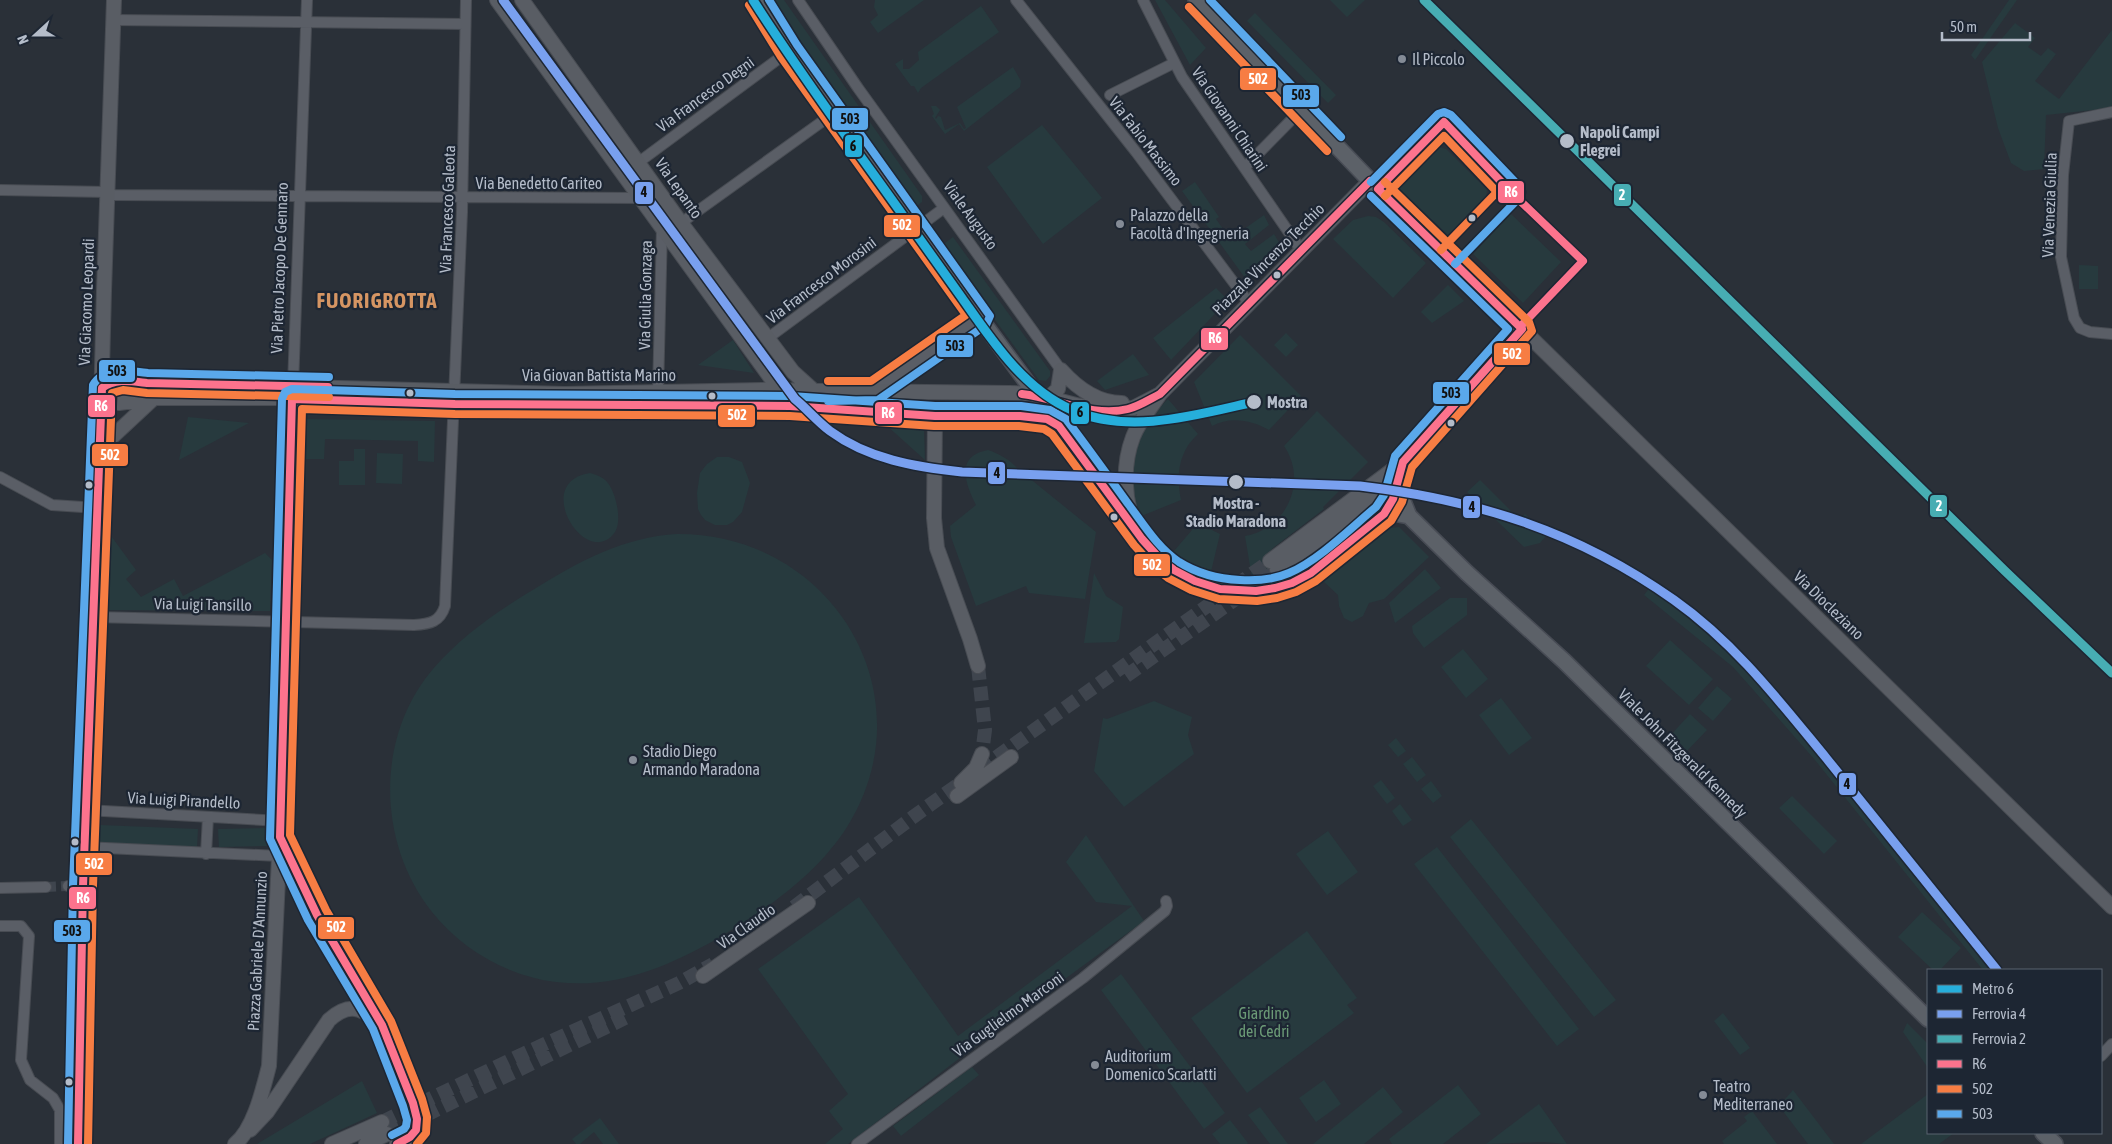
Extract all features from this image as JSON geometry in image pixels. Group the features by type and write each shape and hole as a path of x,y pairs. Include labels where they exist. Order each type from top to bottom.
{"main road":[{"name":"Via Giacomo Leopardi","path":"78,1144 84,847 100,452 114,0"},
{"path":"497,0 773,380 771,389 762,390"},
{"name":"Via Lepanto","path":"522,0 639,162 666,203 794,372 814,391"},
{"path":"757,0 789,51 1016,368 1042,398 1059,426 1142,539"},
{"path":"1196,0 1370,181 1522,329"},
{"name":"Piazzale Vincenzo Tecchio","path":"1370,181 1154,397 1133,436 1126,468 1126,487 1129,509 1142,539 1166,564 1195,581 1220,589 1256,591 1292,583 1311,573 1378,521 1387,511 1393,499 1403,462"},
{"path":"652,214 666,203"},
{"name":"Piazzale Vincenzo Tecchio","path":"1361,499 1403,462 1522,329"},
{"name":"Via Diocleziano","path":"1522,329 2112,907"},
{"path":"1009,393 1017,386 1016,368"},
{"path":"1042,398 1058,389 1061,370"},
{"name":"Viale Augusto","path":"1061,370 1081,389 1106,401 1125,403 1154,397"},
{"name":"Via Giovan Battista Marino","path":"292,392 155,398 119,403 110,399 102,388 108,383 120,379 292,392 790,406 935,416 1011,415 1047,419 1059,426"},
{"name":"Via Giovan Battista Marino","path":"455,398 762,390 1009,393 1042,398"},
{"name":"Via Pietro Jacopo De Gennaro","path":"280,837 292,392"},
{"path":"1042,398 1115,411 1128,409 1154,397"},
{"path":"100,452 110,439 155,398"},
{"name":"Via Giovan Battista Marino","path":"1011,415 1042,398"},
{"path":"1059,426 1059,420 1063,413 1080,406"},
{"path":"935,416 934,518 937,548 978,666"},
{"name":"Viale John Fitzgerald Kennedy","path":"1403,462 1400,488 1409,516"},
{"path":"1273,565 1361,499 1382,496 1393,499"},
{"name":"Viale John Fitzgerald Kennedy","path":"1393,499 1468,572 1577,673 1927,1018"},
{"path":"1378,521 1393,513 1409,516"},
{"path":"982,754 976,768 959,790 1011,757"},
{"name":"Piazza Gabriele D'Annunzio","path":"238,1141 262,1095 269,1066 280,837"},
{"name":"Piazza Gabriele D'Annunzio","path":"280,837 318,915 382,1025 413,1104 417,1119 416,1130 410,1137 389,1134"},
{"name":"Via Claudio","path":"703,976 808,903"},
{"path":"238,1141 267,1112 329,1020 335,1014 343,1010 359,1010 367,1013 382,1025"},
{"path":"332,1144 389,1134"},
{"path":"366,1144 389,1134"},
{"path":"2045,1134 2055,1144"}],"street":[{"name":"Via Pietro Jacopo De Gennaro","path":"292,392 307,0"},
{"name":"Via Francesco Galeota","path":"431,623 438,619 445,606 463,197 466,0"},
{"name":"Viale Augusto","path":"798,0 858,88 1061,370"},
{"name":"Via Fabio Massimo","path":"1016,0 1136,152 1249,303"},
{"name":"Via Giovanni Chiarini","path":"1143,0 1174,63 1301,250"},
{"path":"114,20 465,24"},
{"name":"Via Francesco Degni","path":"639,162 789,51"},
{"path":"1110,95 1174,63"},
{"path":"1245,167 1300,110"},
{"name":"Via Venezia Giulia","path":"2112,112 2068,121 2063,175 2061,256 2074,318 2080,328 2090,332 2112,334"},
{"path":"681,223 834,113"},
{"name":"Via Benedetto Cariteo","path":"0,190 107,192 114,195 641,198"},
{"name":"Via Francesco Morosini","path":"768,338 944,208"},
{"name":"Via Giulia Gonzaga","path":"658,393 662,227"},
{"path":"874,391 980,317"},
{"path":"0,478 52,505 98,508"},
{"name":"Via Luigi Tansillo","path":"94,617 431,623"},
{"name":"Via Luigi Pirandello","path":"86,810 281,821"},
{"path":"206,854 208,817"},
{"path":"84,847 279,856"},
{"path":"68,886 83,886"},
{"path":"0,888 46,887"},
{"name":"Via Guglielmo Marconi","path":"857,1144 1113,955 1165,911 1166,902"},
{"path":"0,926 21,926 29,936 22,1060 30,1080 53,1098 60,1110 60,1144"},
{"path":"2102,1055 2112,1044"}],"green space":[{"path":"772,0 784,0 922,196 922,202 914,208 782,23 770,3"},
{"path":"875,0 924,0 878,33 870,22 878,15 874,7"},
{"path":"1155,0 1165,0 1206,48 1190,65"},
{"path":"1330,0 1365,0 1347,17"},
{"path":"2009,0 2017,0 1975,60 1971,55"},
{"path":"981,6 999,32 921,88 918,93 895,64 903,59 903,69 909,69 919,60 918,52"},
{"path":"1255,13 1336,95 1328,103 1247,21"},
{"path":"2015,23 2035,38 2028,47 2041,56 2048,48 2056,54 2035,81 2059,99 2112,30 2112,108 2046,115 2044,169 2024,171 2011,163 1998,128 1982,62"},
{"path":"1013,67 1021,81 1020,87 964,131 959,124 945,134 932,116 934,114 931,106 936,106 940,110 935,118 941,117 945,130 960,123 964,129 966,128 957,107"},
{"path":"1042,125 1102,198 1043,244 987,167"},
{"path":"1439,147 1446,149 1487,190 1486,198 1448,235 1399,189"},
{"path":"1195,182 1219,217 1216,219 1230,239 1264,215 1269,225 1245,244 1251,251 1274,234 1280,244 1283,242 1286,247 1248,282 1182,191"},
{"path":"1511,214 1561,262 1523,303 1473,254"},
{"path":"1368,216 1376,217 1384,222 1426,263 1393,298 1333,239 1353,220"},
{"path":"953,237 1050,371 1050,376 1046,381 1039,380 941,246"},
{"path":"2079,265 2098,266 2098,289 2079,289"},
{"path":"1448,285 1464,301 1432,323 1421,312"},
{"path":"1216,288 1228,300 1171,360 1153,338"},
{"path":"1286,333 1298,345 1286,357 1274,345"},
{"path":"1240,335 1301,396 1269,430 1248,422 1233,420 1212,426 1194,382"},
{"path":"733,340 754,373 698,365"},
{"path":"1133,354 1149,375 1105,390 1097,381"},
{"path":"1168,399 1198,434 1186,449 1180,465 1179,491 1181,500 1139,517 1132,485 1135,453 1148,424"},
{"path":"1317,411 1368,462 1323,507 1324,509 1273,548 1269,553 1269,560 1284,572 1289,571 1348,532 1320,556 1288,576 1253,584 1245,536 1260,532 1272,524 1282,514 1289,502 1294,474 1291,460 1284,446"},
{"path":"188,417 249,423 179,460"},
{"path":"304,419 435,421 434,462 418,461 418,441 325,439 324,459 303,459"},
{"path":"885,424 921,427 924,431 925,460"},
{"path":"354,449 365,449 365,485 339,485 339,461 354,461"},
{"path":"988,450 1008,460 1096,532 1085,599 1029,593 1026,586 976,606 951,537 950,526 976,505 966,480 967,464 978,453"},
{"path":"377,453 403,454 402,484 376,483"},
{"path":"717,457 729,457 742,462 750,483 742,512 733,522 727,525 715,525 705,520 698,509 697,493 700,473 707,464"},
{"path":"590,473 601,477 608,483 617,504 617,527 615,532 603,541 591,541 579,533 570,521 564,506 565,492 573,480"},
{"path":"1480,480 1519,519 1525,514 1547,535 1540,543 1524,547 1467,492"},
{"path":"1198,523 1220,534 1209,580 1199,577 1168,558"},
{"path":"1399,527 1429,557 1384,599 1369,603 1363,616 1352,622 1344,618 1339,606 1338,595 1322,580 1389,528"},
{"path":"106,529 136,570 126,579 141,597 174,579 183,596 265,553 272,560 270,611 102,610"},
{"name":"Stadio Diego Armando Maradona","path":"677,534 732,541 780,561 820,591 851,630 870,676 877,725 870,776 847,827 834,845 805,877 752,917 715,940 658,967 619,979 577,983 556,982 521,974 487,959 457,938 432,912 414,885 401,854 393,823 390,790 393,758 401,726 414,696 444,657 468,635 522,596 603,552 639,540"},
{"path":"1425,569 1441,588 1395,623 1389,603"},
{"path":"1094,573 1106,596 1123,607 1119,639 1116,642 1084,643"},
{"path":"1651,586 1739,661 1819,755 1991,969 1982,969 1815,760 1733,667 1644,595"},
{"path":"1450,598 1467,598 1467,615 1424,648 1413,633 1412,626"},
{"path":"1670,640 1713,679 1689,705 1646,666"},
{"path":"1463,649 1488,679 1466,698 1441,667"},
{"path":"1717,686 1732,699 1713,721 1698,708"},
{"path":"1501,698 1532,738 1509,755 1479,715"},
{"path":"1154,701 1192,717 1188,735 1194,754 1124,807 1094,771 1103,718 1107,719"},
{"path":"1690,714 1707,730 1686,752 1669,737"},
{"path":"1396,738 1406,751 1398,757 1388,745"},
{"path":"1412,757 1426,775 1417,782 1403,764"},
{"path":"1381,780 1395,798 1387,804 1373,786"},
{"path":"1431,781 1442,796 1433,803 1421,789"},
{"path":"1792,796 1837,841 1824,854 1779,808"},
{"path":"1400,804 1412,820 1403,826 1392,811"},
{"path":"1471,819 1616,1000 1594,1017 1450,837"},
{"path":"100,825 198,829 197,847 99,843"},
{"path":"267,828 267,846 219,847 218,829"},
{"path":"1328,831 1358,872 1327,895 1296,854"},
{"path":"1086,835 1144,921 1013,1017 848,1144 825,1144 843,1129 829,1111 848,1094 758,969 859,897 958,1036 1132,906 1096,902 1066,862"},
{"path":"1437,847 1579,1029 1557,1046 1414,864"},
{"path":"1922,912 1961,948 1941,969 1932,969 1898,937"},
{"name":"Giardino dei Cedri","path":"1307,931 1357,998 1347,1005 1354,1013 1247,1093 1191,1018"},
{"path":"1121,974 1225,1113 1204,1129 1101,990"},
{"path":"1723,1013 1750,1048 1740,1055 1714,1021"},
{"path":"1907,1023 1927,1043 1927,1067 1903,1032"},
{"path":"972,1067 979,1075 901,1136 893,1126"},
{"path":"1324,1080 1341,1104 1316,1122 1299,1098"},
{"path":"362,1081 377,1113 310,1144 257,1144"},
{"path":"1458,1085 1481,1114 1443,1144 1392,1144 1389,1139"},
{"path":"1383,1087 1403,1112 1364,1144 1313,1144"},
{"path":"1793,1090 1834,1144 1808,1144 1779,1106"},
{"path":"1927,1095 1927,1134 1953,1134 1939,1144 1861,1144"},
{"path":"1539,1104 1567,1144 1543,1142 1486,1144"},
{"path":"1260,1107 1288,1144 1270,1144 1248,1115"},
{"path":"1752,1111 1777,1144 1724,1144 1722,1141 1747,1121 1744,1117"},
{"path":"600,1118 619,1144 603,1144 594,1132 580,1144 576,1144 572,1139"},
{"path":"1230,1120 1247,1144 1220,1144 1212,1134"}],"tunnel":[{"path":"794,907 913,817 1270,561"},
{"path":"1126,676 1277,570"},
{"path":"978,666 985,730 982,754"},
{"path":"46,887 68,886"},
{"path":"382,1122 523,1054 679,983 713,964"},
{"path":"387,1134 625,1018"}],"metro line":[{"name":"6","path":"753,0 826,109 985,330 1009,362 1038,389 1054,401 1072,410 1116,421 1139,422 1186,417 1254,402"}],"rail line":[{"name":"4","path":"503,0 795,399 825,427 845,441 860,449 893,460 962,472 1360,486 1445,500 1485,510 1563,537 1600,555 1674,600 1737,654 1792,716 1996,969"},
{"name":"2","path":"1424,0 2005,571 2112,673"}],"transit line":[{"name":"503","path":"769,0 797,45 990,316 986,325 878,400 828,401"},
{"name":"503","path":"1210,0 1341,137"},
{"name":"502","path":"749,5 781,57 966,315 871,381 828,381"},
{"name":"502","path":"1189,7 1327,151"},
{"name":"503","path":"1371,182 1438,114 1444,112 1451,115 1518,185 1521,192 1518,199 1455,264"},
{"name":"R6","path":"1378,189 1444,122 1511,192 1583,261 1520,327"},
{"name":"502","path":"1385,196 1444,136 1497,192 1441,250"},
{"name":"R6","path":"1022,394 1102,411 1128,409 1160,394 1370,181"},
{"name":"502","path":"417,1144 426,1133 427,1117 422,1099 391,1021 326,910 290,835 302,409 455,414 790,416 934,426 1019,426 1044,429 1052,434 1134,545 1153,566 1168,578 1191,590 1219,599 1257,601 1277,598 1296,592 1316,581 1391,521 1402,502 1412,467 1532,331 1529,322 1385,182"},
{"name":"R6","path":"1378,189 1522,329"},
{"name":"503","path":"392,1135 404,1129 407,1120 373,1029 308,920 270,839 282,399 285,392 292,389 455,394 791,396 935,406 1021,406 1050,410 1066,419 1146,528 1171,556 1194,570 1216,577 1246,580 1271,579 1289,573 1311,561 1376,507 1384,495 1395,456 1508,329 1371,196"},
{"name":"R6","path":"397,1144 410,1137 416,1130 417,1119 413,1103 382,1025 317,915 280,837 292,399 455,404 790,406 935,416 1020,416 1047,419 1059,426 1142,539 1160,559 1174,570 1195,581 1220,589 1256,591 1292,583 1311,573 1384,514 1393,499 1403,462 1522,329"},
{"name":"503","path":"68,1144 73,886 93,385 104,375 118,371 329,377"},
{"name":"R6","path":"78,1144 83,886 102,388 123,381 328,387"},
{"name":"502","path":"88,1144 93,886 112,393 123,390 147,393 329,397"}],"place":[{"name":"Il Piccolo","path":"1402,59"},
{"name":"Napoli Campi Flegrei","path":"1567,141"},
{"name":"Palazzo della Facoltà d'Ingegneria","path":"1120,224"},
{"name":"Mostra","path":"1254,402"},
{"name":"Mostra - Stadio Maradona","path":"1236,482"},
{"name":"Stadio Diego Armando Maradona","path":"633,760"},
{"name":"Auditorium Domenico Scarlatti","path":"1095,1065"},
{"name":"Teatro Mediterraneo","path":"1703,1095"}],"district":[{"name":"FUORIGROTTA","path":"377,301"}]}
